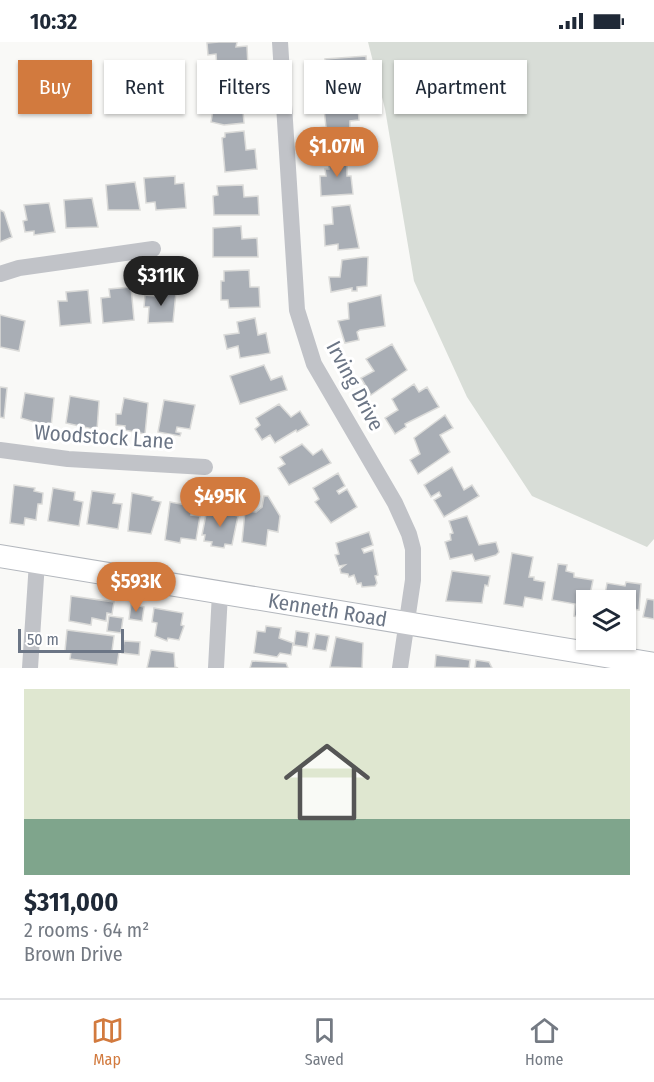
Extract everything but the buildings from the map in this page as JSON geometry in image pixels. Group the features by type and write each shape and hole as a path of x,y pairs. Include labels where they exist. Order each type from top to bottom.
{"street":[{"name":"Irving Drive","path":"280,42 297,310 314,364 395,503 409,534 414,564 400,668"},
{"path":"0,274 19,268 153,249"},
{"name":"Woodstock Lane","path":"0,450 68,459 205,467"},
{"name":"Kenneth Road","path":"0,556 406,624 582,661 654,664"},
{"path":"30,668 37,562"},
{"path":"216,668 220,593"}],"shaded area":[{"path":"368,42 654,42 654,539 647,547 532,496 467,397 414,281 382,97 382,60 373,60"}]}
